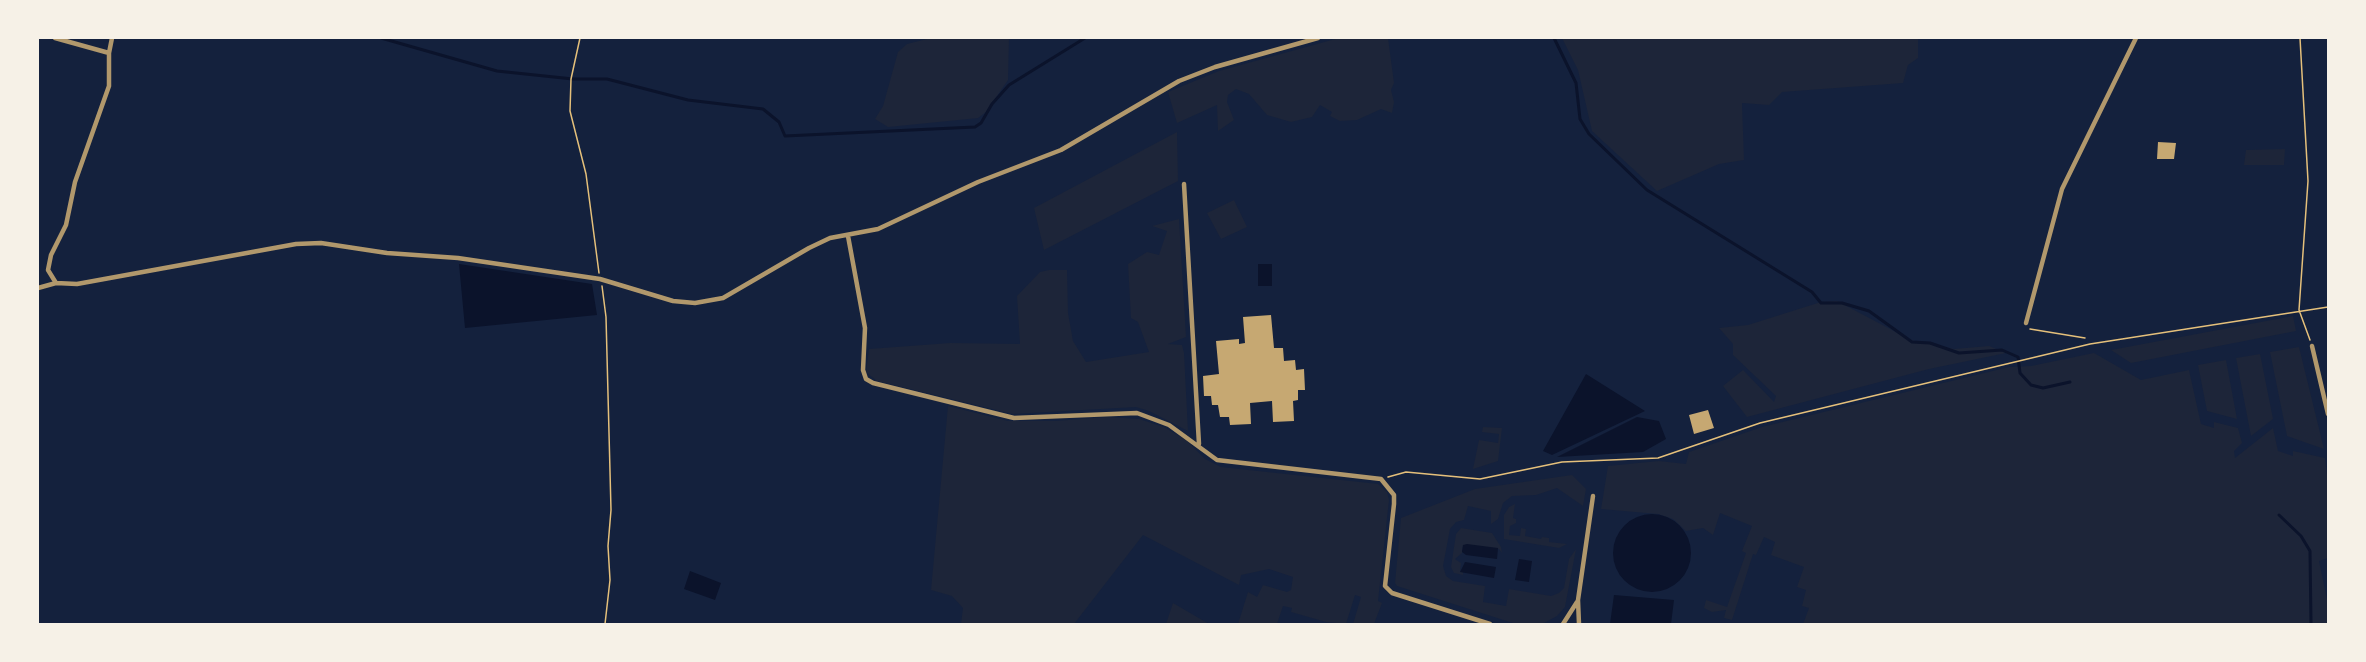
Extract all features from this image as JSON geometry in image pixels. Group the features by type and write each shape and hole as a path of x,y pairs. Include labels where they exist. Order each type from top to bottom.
{"street":[{"path":"55,38 108,53"},
{"path":"56,283 48,270 51,255 66,225 75,182 109,86 108,53 112,38"},
{"path":"39,288 56,283 77,284 296,244 321,243 387,253 458,258 600,279 673,301 695,303 723,298 808,248 830,238 878,229 989,177 1061,150 1179,81 1215,67 1318,38"},
{"path":"2026,323 2062,189 2136,38"},
{"path":"1184,184 1198,444"},
{"path":"848,236 865,328 862,369 866,379 873,383 1014,418 1137,413 1169,425 1217,460 1381,479 1394,495 1385,586 1392,593 1490,624"},
{"path":"2312,346 2328,414"},
{"path":"1579,624 1578,600 1593,496"},
{"path":"1563,624 1578,600"}],"path":[{"path":"580,38 571,79 570,111 586,174 606,316 611,510 608,546 610,580 605,624"},
{"path":"2300,38 2307,201 2300,310 2312,346"},
{"path":"1381,479 1406,472 1480,479 1562,462 1658,458 1760,423 2090,344 2328,307"},
{"path":"2026,323 2029,329 2039,333 2085,338"}],"shaded area":[{"path":"931,38 1009,38 1008,80 986,112 978,118 888,127 875,119 883,106 898,52 907,44"},
{"path":"1339,38 1388,38 1394,83 1391,90 1394,102 1392,113 1381,109 1357,120 1340,121 1330,116 1332,112 1320,105 1312,117 1291,122 1267,115 1249,94 1236,89 1228,95 1227,102 1234,120 1218,131 1217,105 1177,123 1168,92 1219,71"},
{"path":"1562,38 1918,38 1918,58 1908,65 1903,83 1782,92 1769,105 1742,103 1744,160 1719,164 1657,191 1592,131 1578,70"},
{"path":"1177,132 1178,181 1044,250 1034,208"},
{"path":"2285,149 2284,165 2244,165 2246,150"},
{"path":"1234,200 1247,227 1221,239 1207,213"},
{"path":"1179,219 1186,337 1168,344 1182,345 1184,353 1188,431 1149,411 1136,407 1013,414 877,381 866,372 869,349 950,343 1020,344 1017,296 1040,272 1049,270 1067,270 1068,313 1073,341 1086,362 1149,352 1138,322 1131,318 1128,264 1147,252 1159,255 1167,231 1152,226"},
{"path":"459,264 592,284 597,315 465,328"},
{"path":"1258,264 1272,264 1272,286 1258,286"},
{"path":"1837,301 1911,340 1954,349 1989,346 2006,353 1929,369 1747,417 1723,386 1743,370 1774,402 1776,396 1733,355 1733,344 1719,328 1748,325 1821,302"},
{"path":"2293,316 2296,331 2131,363 2111,350"},
{"path":"2299,347 2324,449 2287,436 2270,352"},
{"path":"2094,353 2141,380 2189,370 2201,424 2214,428 2214,422 2238,428 2242,443 2234,451 2235,458 2273,428 2278,451 2293,456 2293,451 2325,458 2328,483 2328,558 2319,561 2328,604 2328,624 1803,624 1809,608 1802,606 1806,590 1797,587 1804,567 1771,555 1775,542 1764,537 1756,555 1753,554 1732,620 1724,618 1726,610 1712,612 1704,608 1706,600 1727,607 1746,553 1742,551 1752,526 1720,513 1713,535 1703,528 1686,531 1673,519 1658,514 1601,509 1608,466 1659,461 1686,464 1689,452 1762,427 2009,367 2031,366"},
{"path":"2260,354 2273,419 2251,436 2236,358"},
{"path":"2226,360 2237,419 2207,411 2198,365"},
{"path":"1586,374 1645,411 1552,455 1543,451"},
{"path":"948,406 1008,421 1055,421 1107,417 1139,419 1164,427 1186,440 1205,459 1221,467 1378,484 1387,492 1389,500 1378,601 1382,603 1374,624 1353,624 1361,597 1355,595 1346,624 1326,622 1291,612 1292,608 1283,606 1277,624 1238,624 1248,592 1257,597 1263,585 1287,592 1291,590 1293,577 1269,569 1241,575 1239,585 1143,535 1074,624 961,624 963,608 952,596 931,590"},
{"path":"1637,417 1659,421 1666,439 1643,452 1557,457"},
{"path":"1483,427 1502,428 1498,461 1473,469 1479,440 1498,443 1499,434 1482,432"},
{"path":"1572,475 1586,489 1583,506 1557,488 1536,495 1512,496 1503,503 1498,519 1491,524 1491,511 1468,506 1464,520 1456,522 1450,529 1443,566 1446,576 1453,581 1485,586 1483,602 1506,606 1509,589 1551,596 1559,593 1564,588 1569,559 1576,549 1565,607 1557,616 1542,624 1516,624 1397,586 1395,583 1401,518 1475,489"},
{"path":"1515,504 1513,518 1516,519 1516,523 1510,526 1509,535 1520,536 1521,528 1526,529 1525,536 1549,538 1549,542 1567,544 1559,548 1504,539 1504,515 1509,507"},
{"path":"1644,514 1660,514 1674,520 1685,531 1691,545 1691,561 1685,575 1674,586 1660,592 1644,592 1630,586 1619,575 1613,561 1613,545 1619,531 1630,520"},
{"path":"1461,528 1492,533 1502,553 1499,549 1463,545 1462,553 1455,559 1461,563 1460,571 1463,575 1454,573 1451,567 1456,534"},
{"path":"1463,545 1498,548 1497,559 1466,555 1462,552"},
{"path":"1519,559 1532,561 1529,582 1515,580"},
{"path":"1465,562 1496,567 1494,578 1460,572"},
{"path":"690,571 721,583 715,600 684,589"},
{"path":"1614,595 1674,600 1671,624 1610,624"},
{"path":"1173,603 1209,624 1166,624"}],"building":[{"path":"2158,142 2176,143 2174,159 2157,159"},
{"path":"1271,315 1274,348 1283,348 1284,361 1295,360 1296,370 1304,369 1305,390 1298,390 1298,400 1293,401 1294,421 1273,422 1272,401 1250,403 1251,424 1230,425 1229,417 1220,417 1218,405 1212,405 1211,396 1204,396 1203,376 1219,374 1216,341 1239,339 1239,344 1245,343 1243,317"},
{"path":"1708,410 1714,428 1694,434 1689,415"}],"waterway":[{"path":"381,38 497,71 573,79 607,79 688,100 763,109 779,122 785,136 975,127 981,123 992,104 1009,85 1085,38"},
{"path":"1554,38 1576,83 1580,119 1589,134 1647,190 1812,292 1821,303 1842,303 1869,311 1912,342 1930,343 1959,353 2002,350 2018,357 2020,373 2031,385 2043,388 2070,382"},
{"path":"2279,515 2301,536 2310,551 2311,624"}]}
